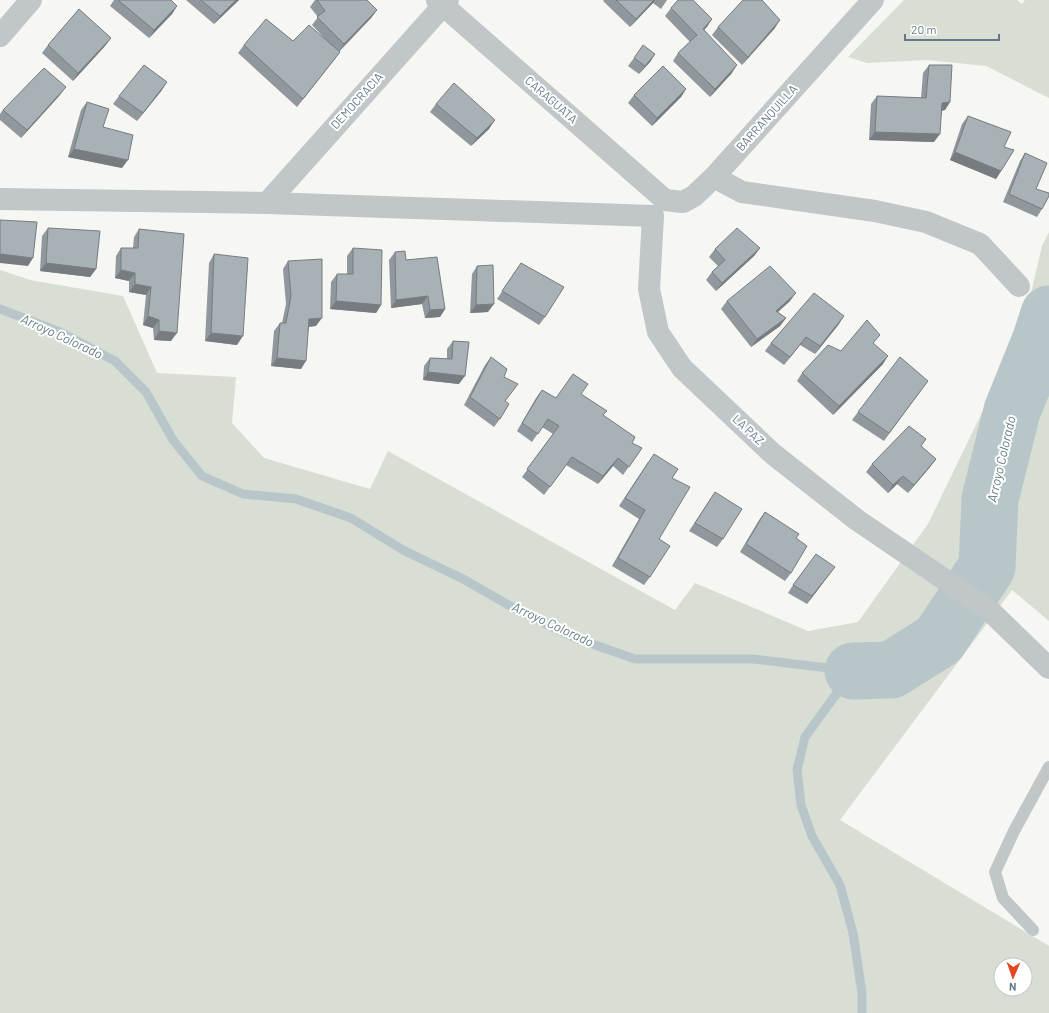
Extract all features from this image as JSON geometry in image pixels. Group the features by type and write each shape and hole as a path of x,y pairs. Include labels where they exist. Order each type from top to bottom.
{"street":[{"path":"0,36 32,0"},
{"name":"BARRANQUILLA","path":"0,199 659,208 683,202 694,196 714,177 873,0"},
{"name":"DEMOCRACIA","path":"267,203 443,2"},
{"name":"CARAGUATA","path":"443,2 659,208"},
{"path":"714,177 742,192 875,210 926,222 980,244 1019,286"},
{"name":"LA PAZ","path":"659,208 650,289 658,332 682,368 773,454 857,520 946,582 988,609 1049,668"}],"lane":[{"path":"1033,930 1003,898 995,872 1014,831 1049,767"}],"shaded area":[{"path":"904,0 1017,0 1022,4 1025,0 1049,0 1049,98 986,66 927,60 867,63 848,57"},
{"path":"1049,232 1049,621 1012,590 840,820 1049,946 1049,1013 0,1013 0,270 30,280 123,296 157,373 236,377 232,423 264,458 370,489 388,451 675,610 695,583 808,631 858,622 928,524 989,398 1025,318 1042,246"}],"building":[{"path":"118,0 171,0 177,6 154,30"},
{"path":"201,0 236,0 220,16"},
{"path":"317,0 367,0 377,10 344,44 317,17 325,11"},
{"path":"616,0 654,0 636,19"},
{"path":"678,0 693,0 712,19 703,29 737,65 715,89 678,53 697,35 671,8"},
{"path":"743,0 762,0 780,20 748,57 718,27"},
{"path":"79,9 111,38 78,73 48,45"},
{"path":"266,19 293,41 309,25 340,52 303,99 244,45"},
{"path":"643,45 655,54 645,66 634,58"},
{"path":"144,65 167,82 143,113 119,96"},
{"path":"929,65 952,65 950,102 942,103 940,134 875,132 877,96 926,98"},
{"path":"663,66 686,89 657,118 634,95"},
{"path":"44,68 66,87 27,130 3,110"},
{"path":"454,83 495,120 477,138 436,104"},
{"path":"87,102 109,109 103,127 133,135 128,160 74,149"},
{"path":"968,116 1011,132 1004,147 1014,150 1001,171 955,152"},
{"path":"1025,153 1047,163 1036,189 1049,193 1049,196 1042,209 1009,194"},
{"path":"0,220 37,222 33,258 0,254"},
{"path":"48,228 100,231 96,269 46,263"},
{"path":"737,228 760,248 722,283 712,272 725,260 715,249"},
{"path":"139,229 184,234 177,333 159,331 159,320 148,316 151,287 135,284 135,273 121,270 121,248 138,248"},
{"path":"353,248 382,250 381,305 336,301 337,274 353,274"},
{"path":"405,251 406,260 437,257 445,309 430,310 428,296 396,300 395,252"},
{"path":"214,254 248,258 243,336 211,333"},
{"path":"322,259 322,318 309,319 306,361 277,358 280,323 286,323 291,296 288,261"},
{"path":"521,263 564,287 545,317 502,291"},
{"path":"493,265 494,304 476,305 477,266"},
{"path":"770,266 796,293 776,311 786,318 757,339 727,301"},
{"path":"814,293 844,316 820,346 806,337 790,357 771,343"},
{"path":"867,320 880,335 873,343 888,356 839,406 802,373 828,345 841,351"},
{"path":"453,341 469,342 465,376 428,372 430,358 452,359"},
{"path":"491,357 507,369 504,377 518,384 505,401 509,404 500,419 470,397"},
{"path":"900,357 928,381 889,433 858,412"},
{"path":"573,374 588,384 581,394 607,411 603,415 635,437 632,443 642,448 629,467 618,458 603,476 572,457 550,487 527,469 559,426 548,419 538,434 522,423 542,390 556,398"},
{"path":"909,426 926,439 921,446 936,459 914,485 903,476 893,485 872,464"},
{"path":"654,454 678,469 672,478 690,487 659,539 670,546 650,577 618,558 645,510 625,498"},
{"path":"715,492 742,509 723,539 695,523"},
{"path":"765,512 799,534 796,538 807,546 791,573 746,544"},
{"path":"816,554 835,567 812,596 793,585"}],"waterway":[{"name":"Arroyo Colorado","path":"0,309 60,332 115,361 146,392 173,440 202,476 243,494 296,499 351,518 403,550 463,579 519,611 575,638 635,659 753,659 853,671 805,737 797,770 801,805 812,836 840,885 853,933 862,993 862,1013"},
{"name":"Arroyo Colorado","path":"853,671 891,670 939,640 987,567 990,499 1012,411 1041,339 1049,314"}]}
